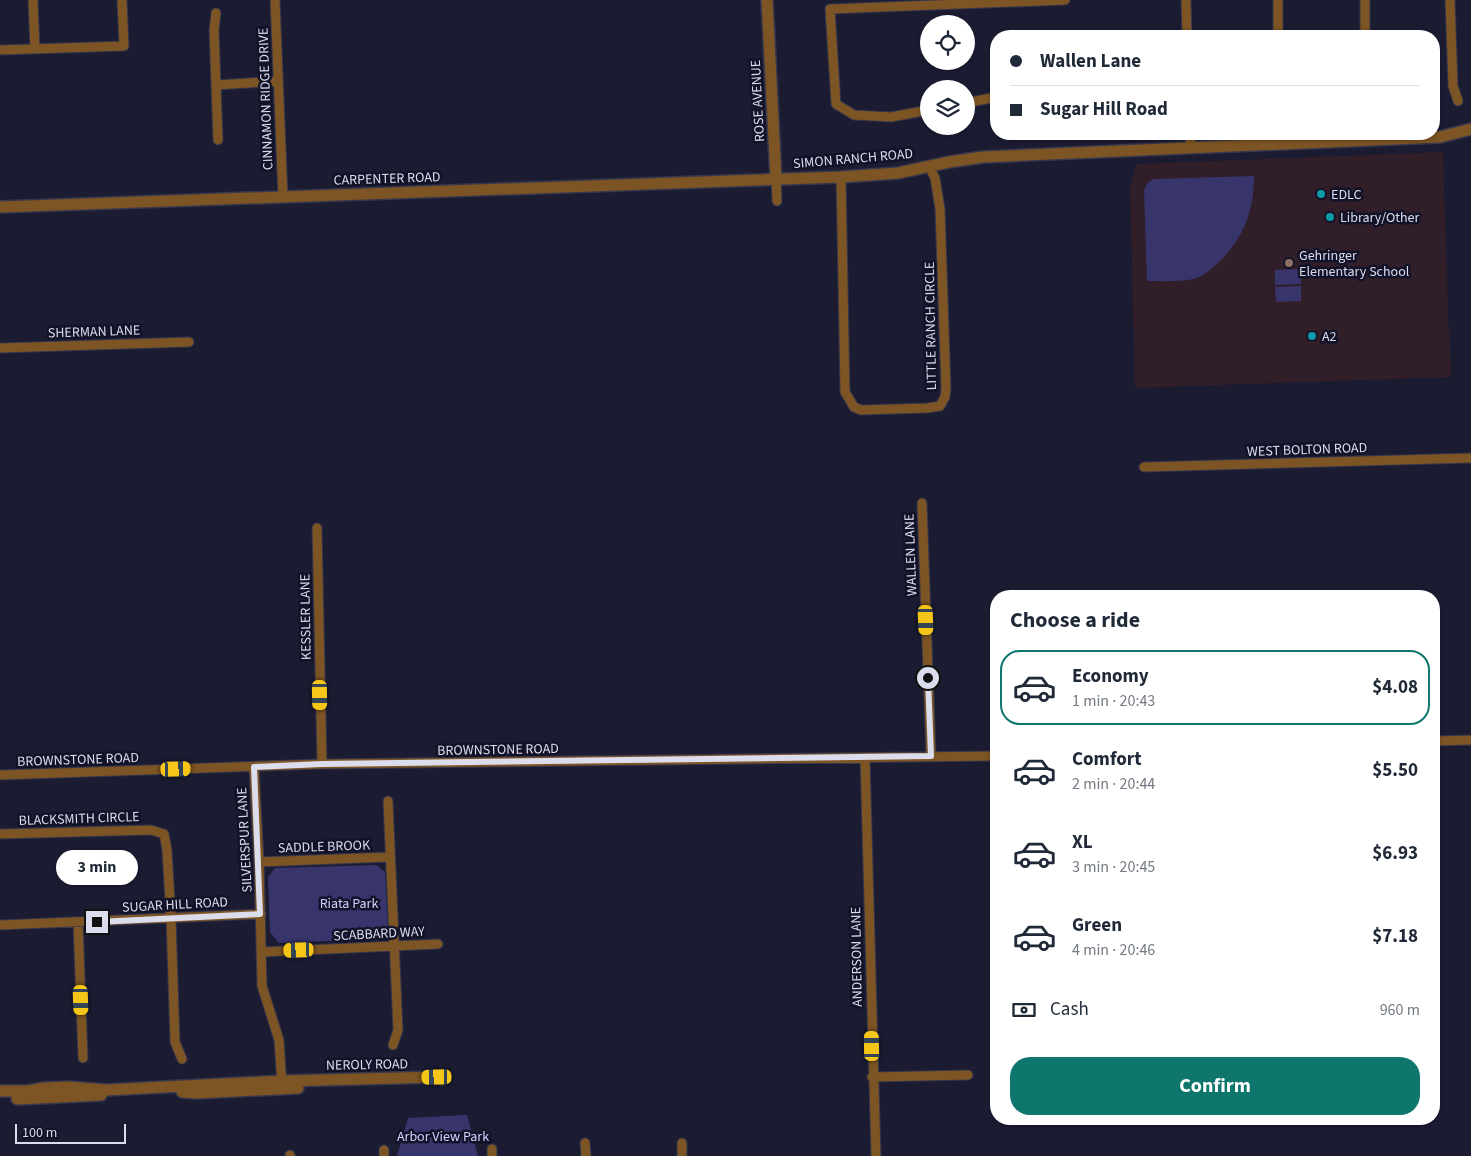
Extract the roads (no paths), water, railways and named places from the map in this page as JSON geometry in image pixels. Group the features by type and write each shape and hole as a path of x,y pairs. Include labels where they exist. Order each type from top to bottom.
{"street":[{"path":"33,0 35,49"},
{"path":"0,50 124,46 122,0"},
{"name":"CINNAMON RIDGE DRIVE","path":"275,0 283,197"},
{"name":"ROSE AVENUE","path":"767,0 777,201"},
{"path":"920,112 891,117 854,115 836,104 830,9 967,2 1065,0"},
{"path":"1186,0 1187,30"},
{"path":"1278,0 1278,30"},
{"path":"1365,0 1365,30"},
{"path":"1450,0 1452,86 1458,101"},
{"path":"216,13 214,30 218,140"},
{"path":"216,85 278,82"},
{"path":"975,102 990,99"},
{"name":"SIMON RANCH ROAD","path":"1440,137 1471,129"},
{"path":"1190,140 1191,148"},
{"name":"SIMON RANCH ROAD","path":"776,179 898,173 984,157 1372,140"},
{"name":"LITTLE RANCH CIRCLE","path":"841,177 845,392 854,407 861,410 927,408 940,406 945,397 946,388 940,209 935,178 929,166"},
{"name":"CARPENTER ROAD","path":"0,207 776,179"},
{"name":"SHERMAN LANE","path":"0,348 189,342"},
{"name":"WEST BOLTON ROAD","path":"1144,467 1471,458"},
{"name":"WALLEN LANE","path":"922,503 931,756"},
{"name":"KESSLER LANE","path":"317,528 322,764"},
{"path":"1440,741 1471,740"},
{"name":"BROWNSTONE ROAD","path":"0,775 322,764 990,756"},
{"name":"ANDERSON LANE","path":"865,758 872,1077 876,1156"},
{"name":"SILVERSPUR LANE","path":"254,767 259,862 262,986 279,1040 282,1085"},
{"path":"388,801 398,1030 393,1045"},
{"name":"BLACKSMITH CIRCLE","path":"0,834 151,830 164,834 167,850 171,919"},
{"name":"SADDLE BROOK","path":"259,862 389,857"},
{"name":"SUGAR HILL ROAD","path":"0,925 260,914"},
{"path":"171,919 175,1042 182,1059"},
{"path":"78,922 84,1058"},
{"name":"SCABBARD WAY","path":"262,952 438,944"},
{"path":"872,1077 968,1075"},
{"name":"NEROLY ROAD","path":"0,1091 28,1091 68,1087 106,1090 282,1085 437,1082 442,1079 437,1077 282,1085 0,1099"},
{"path":"586,1143 586,1156"},
{"path":"682,1143 682,1156"}],"place":[{"name":"EDLC","path":"1321,194"},
{"name":"Library/Other","path":"1330,217"},
{"name":"Gehringer Elementary School","path":"1289,263"},
{"name":"A2","path":"1312,336"}],"park label":[{"name":"Riata Park","path":"349,903"},
{"name":"Arbor View Park","path":"443,1136"}]}
